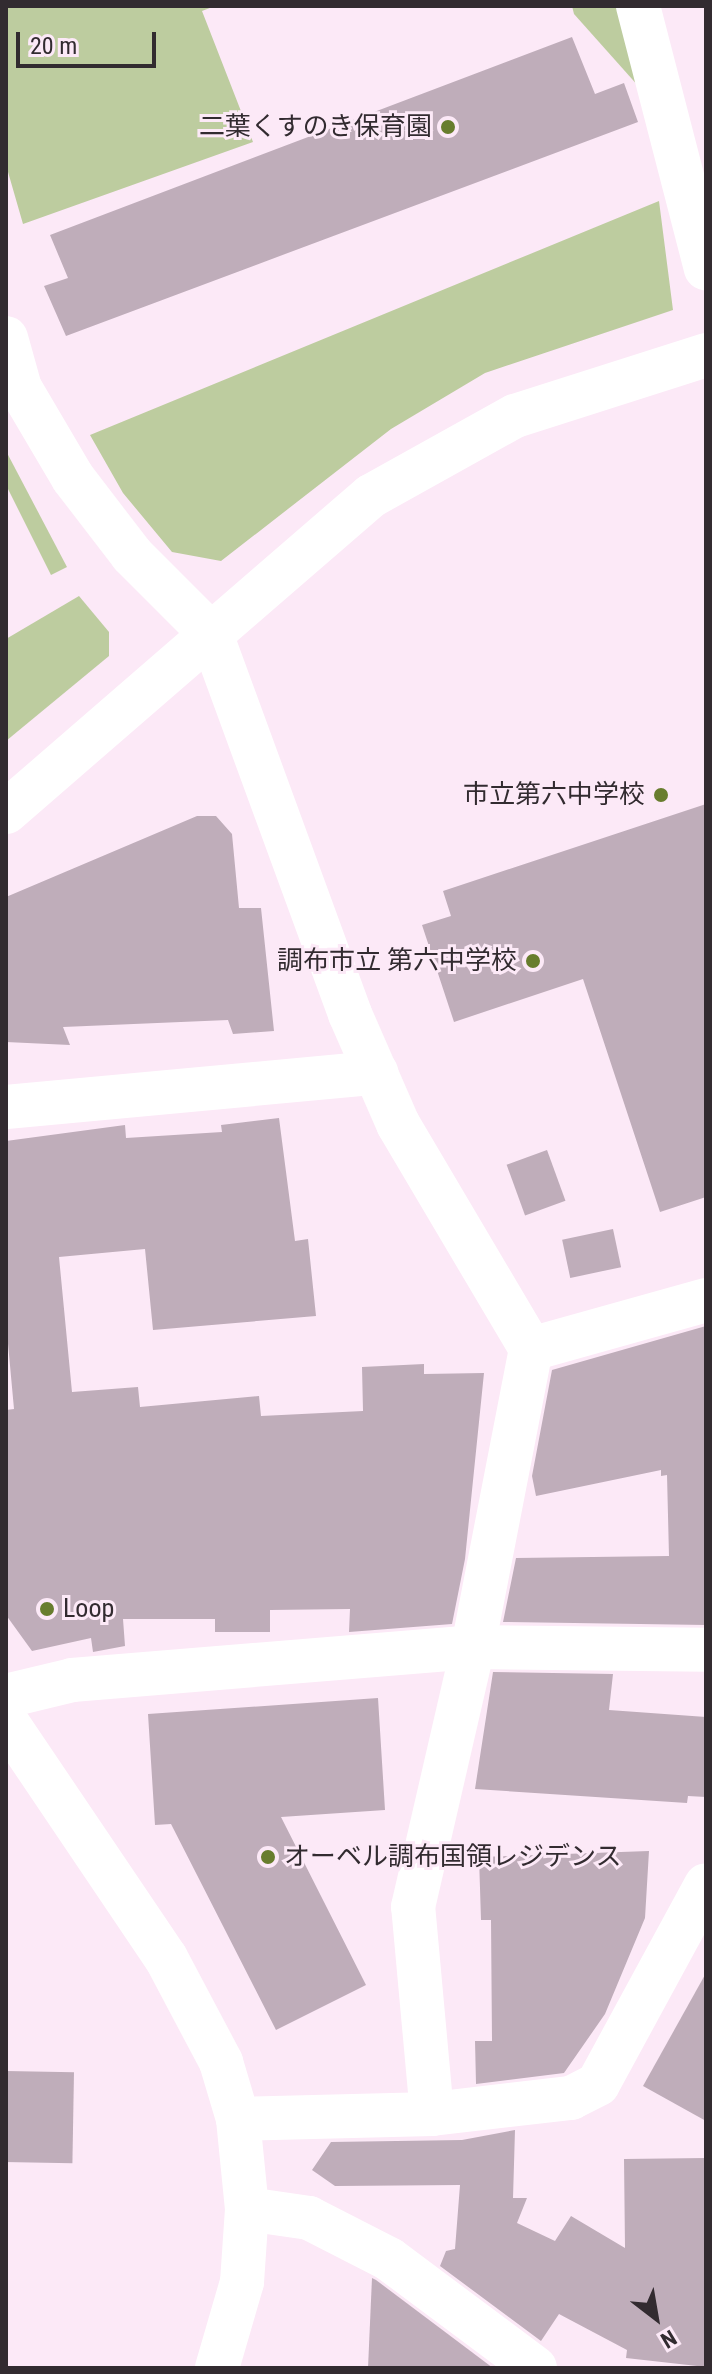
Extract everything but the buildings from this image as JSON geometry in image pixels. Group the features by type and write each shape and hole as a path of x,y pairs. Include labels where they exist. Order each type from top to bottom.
{"street":[{"path":"638,6 706,268"},
{"path":"6,338 20,388 73,478 132,555 211,634 398,1124 531,1349 473,1647 413,1907 432,2114"},
{"path":"6,812 384,489 515,416 706,355"},
{"path":"6,1107 376,1073"},
{"path":"531,1349 706,1300"},
{"path":"6,1696 72,1680 473,1647 706,1650"},
{"path":"6,1721 166,1958 221,2062 238,2119 247,2209 242,2282 217,2368"},
{"path":"238,2119 432,2114 571,2098 598,2084 706,1885"},
{"path":"247,2209 309,2218 389,2259 535,2368"}],"green space":[{"path":"6,6 215,6 202,11 253,142 23,224 6,165"},
{"path":"572,6 616,6 640,88 574,14"},
{"path":"659,201 673,310 485,373 391,429 221,561 172,552 123,493 90,435"},
{"path":"6,451 67,567 51,575 6,485"},
{"path":"79,596 109,632 109,656 6,741 6,639"}],"place":[{"name":"二葉くすのき保育園","path":"448,127"},
{"name":"市立第六中学校","path":"661,795"},
{"name":"調布市立 第六中学校","path":"533,961"},
{"name":"Loop","path":"47,1609"},
{"name":"オーベル調布国領レジデンス","path":"268,1857"}]}
